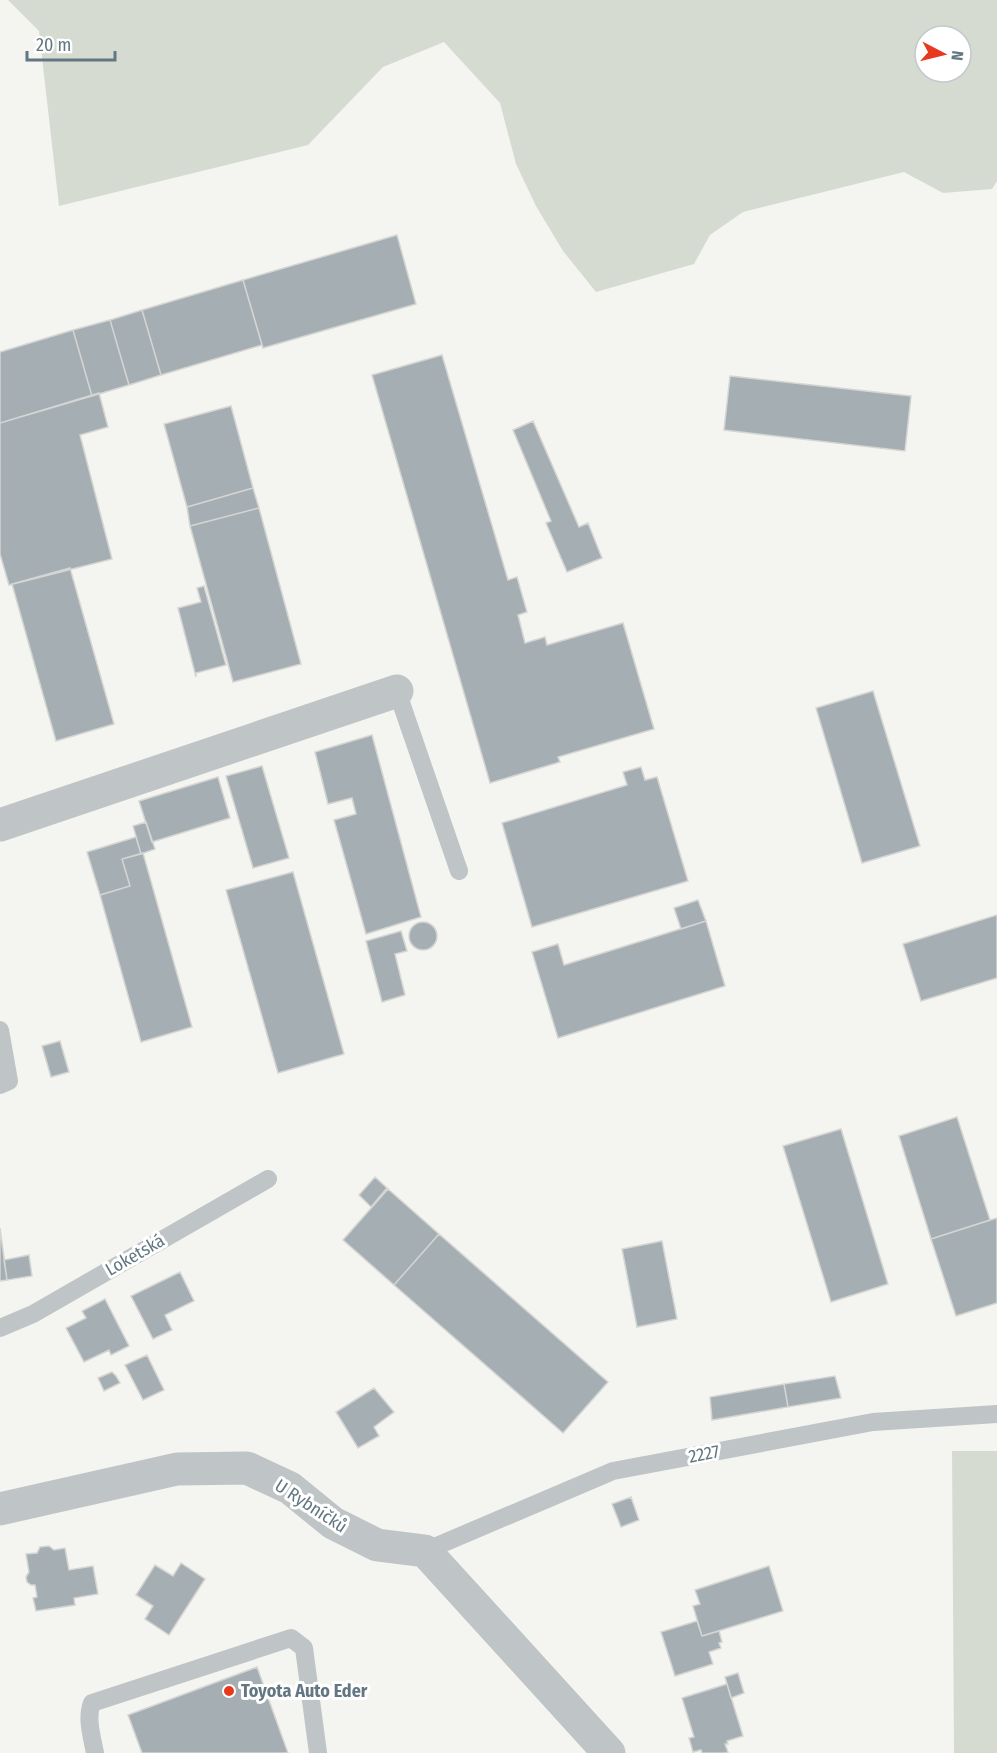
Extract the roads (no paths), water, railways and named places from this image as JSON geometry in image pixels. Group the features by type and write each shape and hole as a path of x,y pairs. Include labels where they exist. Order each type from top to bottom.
{"street":[{"path":"0,825 398,691"},
{"name":"U Rybníčků","path":"0,1509 177,1469 247,1468 290,1488 333,1523 377,1545 425,1551"},
{"path":"425,1551 609,1753"}],"lane":[{"path":"398,691 459,871"},
{"path":"0,1030 9,1081 0,1085"},
{"name":"Loketská","path":"0,1328 33,1314 268,1179"},
{"name":"2227","path":"425,1551 614,1471 873,1422 997,1414"},
{"path":"95,1753 89,1718 92,1703 291,1638 304,1648 318,1753"}],"place":[{"name":"Toyota Auto Eder","path":"229,1691"}]}
